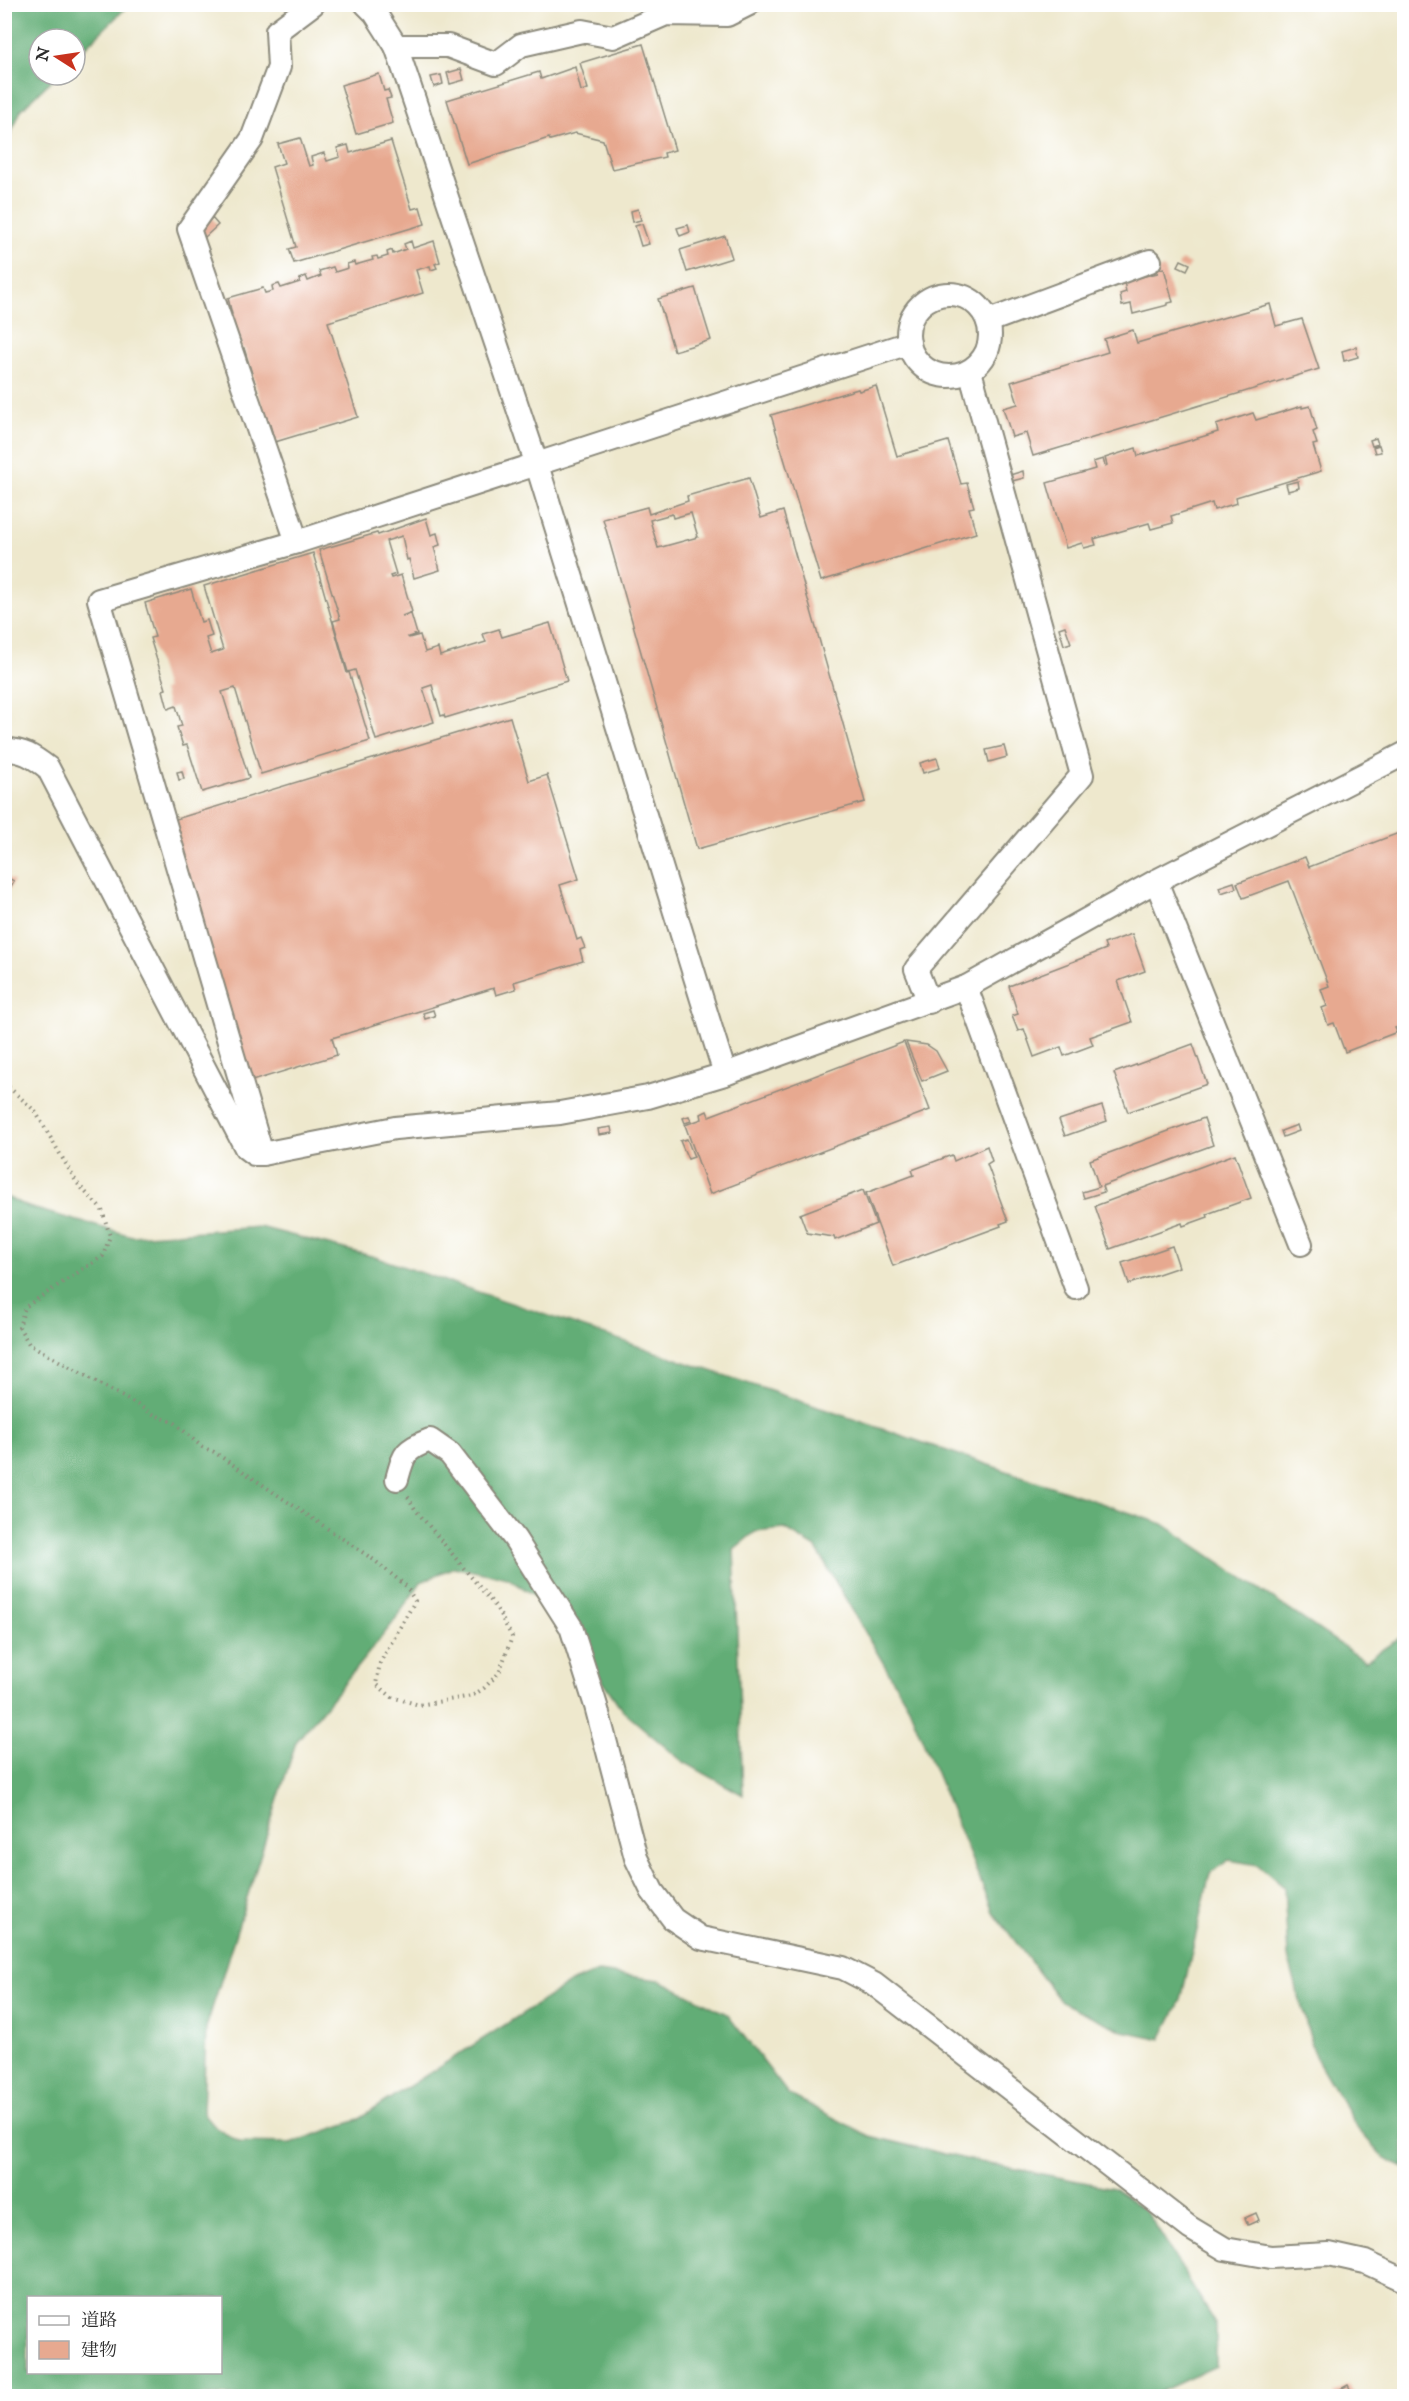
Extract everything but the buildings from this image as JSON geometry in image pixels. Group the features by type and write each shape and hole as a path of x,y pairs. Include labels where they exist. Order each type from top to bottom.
{"street":[{"path":"297,542 189,229 252,139 279,67 277,31 313,4"},
{"path":"366,4 375,13 396,46 537,465 725,1074"},
{"path":"396,46 448,46 496,64 521,45 582,31 613,37 666,14 727,15 749,4"},
{"path":"989,321 1150,261"},
{"path":"945,293 959,294 972,300 982,309 989,321 991,333 986,355 970,371 958,376 945,377 921,366 913,356 909,343 908,329 912,316 920,305 932,297 945,293"},
{"path":"262,1154 99,600 297,542 909,343"},
{"path":"929,1002 916,969 1082,775 970,371"},
{"path":"4,750 12,749 30,754 48,768 246,1148 254,1154 395,1128 571,1111 648,1097 725,1074 966,987 1156,880 1404,754"},
{"path":"1156,880 1300,1244"},
{"path":"966,987 1076,1288"},
{"path":"397,1479 404,1455 417,1445 430,1440 450,1454 516,1539 571,1627 596,1706 636,1858 652,1892 673,1919 701,1938 843,1968 874,1984 1180,2222 1225,2249 1271,2257 1329,2254 1365,2262 1404,2280"}],"path":[{"path":"4,1083 35,1111 77,1183 102,1210 110,1236 103,1256 25,1307 19,1327 29,1344 155,1415 175,1422 202,1447 214,1452 374,1560 406,1586 415,1601 380,1663 376,1684 384,1691 392,1697 419,1705 472,1696 499,1673 512,1637 496,1607 415,1509 397,1479"}],"green space":[{"path":"5,4 129,5 87,45 87,27 27,27 27,87 45,87 21,110 5,147"},
{"path":"4,1196 28,1207 132,1236 260,1227 375,1257 1163,1524 1365,1661 1404,1635 1404,2168 1385,2159 1357,2128 1315,2056 1288,1956 1284,1887 1258,1865 1229,1860 1210,1873 1181,2000 1161,2039 1123,2031 1061,2002 993,1912 909,1707 816,1548 785,1529 755,1532 734,1549 743,1795 682,1761 623,1711 553,1608 508,1578 454,1567 421,1582 392,1624 296,1742 206,2028 203,2113 217,2129 240,2142 291,2143 355,2121 570,1983 598,1972 660,1980 727,2014 788,2094 869,2136 970,2160 1114,2188 1147,2212 1216,2324 1216,2366 1151,2396 5,2396"}]}
